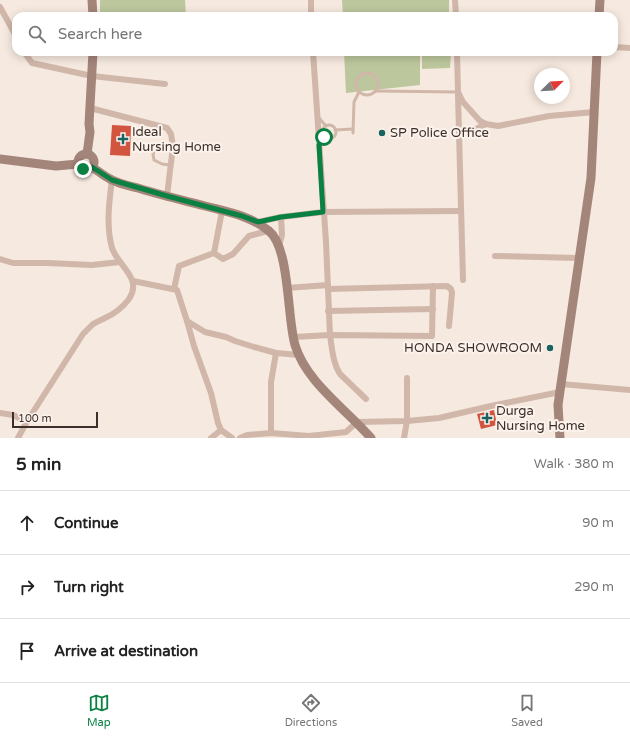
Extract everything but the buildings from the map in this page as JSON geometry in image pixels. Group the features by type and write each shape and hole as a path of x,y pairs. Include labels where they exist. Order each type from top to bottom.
{"main road":[{"path":"92,0 93,12"},
{"path":"599,12 600,0"},
{"path":"86,154 90,132 93,56"},
{"path":"560,438 558,405 560,388 591,178 597,56"},
{"path":"78,164 79,157 86,154 91,156 93,159 94,162 92,167"},
{"path":"0,159 56,166 78,164"},
{"path":"78,164 83,169 89,169 92,167"},
{"path":"92,167 112,180 242,216 258,222 271,233 279,246 294,337 299,355 320,386 357,422 371,438"}],"street":[{"path":"311,0 311,12"},
{"path":"455,0 456,12"},
{"path":"0,7 12,29"},
{"path":"618,47 630,48"},
{"path":"27,56 32,63 92,76 165,84"},
{"path":"313,56 330,335 337,370 366,399"},
{"path":"457,56 463,280"},
{"path":"458,92 463,102 480,121 486,124 498,126 549,116 594,112"},
{"path":"90,108 167,128 171,134 172,146 167,196"},
{"path":"459,133 472,131 486,124"},
{"path":"18,438 83,334 92,325 108,317 123,306 130,298 133,284 132,278 116,256 112,247 109,227 109,204 112,180"},
{"path":"214,253 222,210"},
{"path":"258,222 281,217 323,212 462,211"},
{"path":"279,246 282,235 281,217"},
{"path":"214,253 223,259 233,254 249,236 268,231"},
{"path":"174,289 178,266 214,253"},
{"path":"494,256 579,258"},
{"path":"0,259 13,263 92,265 120,262"},
{"path":"133,281 178,290 194,346 212,393 218,423 221,430 232,438"},
{"path":"294,337 330,335 432,336 433,286"},
{"path":"287,288 447,286 451,289 450,326"},
{"path":"328,311 433,309"},
{"path":"187,321 205,332 276,353 299,355"},
{"path":"272,433 270,382 276,353"},
{"path":"404,438 407,421 407,378"},
{"path":"240,438 247,435 272,433 309,436 346,432 357,422 407,421 439,418 560,388 630,390"},
{"path":"0,413 13,416 27,422"},
{"path":"211,438 221,430"}],"lane":[{"path":"376,91 378,84 376,78 367,73 360,75 356,82 357,89 362,94 370,95 376,91 458,92"},
{"path":"317,115 326,126 330,126 335,130 353,131 354,102 359,92"},
{"path":"326,126 322,131 326,138"},
{"path":"319,145 326,138 332,138 335,135 335,130"},
{"path":"170,165 162,164 154,160 152,154 156,147 172,146"}],"green space":[{"path":"100,0 185,0 186,12 100,12"},
{"path":"342,0 449,0 449,12 343,12"},
{"path":"344,56 420,56 420,85 346,93"},
{"path":"422,56 451,56 450,68 422,69"}],"place":[{"name":"SP Police Office","path":"382,133"},
{"name":"Ideal Nursing Home","path":"123,139"},
{"name":"HONDA SHOWROOM","path":"550,348"},
{"name":"Durga Nursing Home","path":"487,418"}],"route":[{"path":"83,169 87,170 92,167 112,180 242,216 258,222 281,217 323,212 319,145 326,138 324,137"}]}
